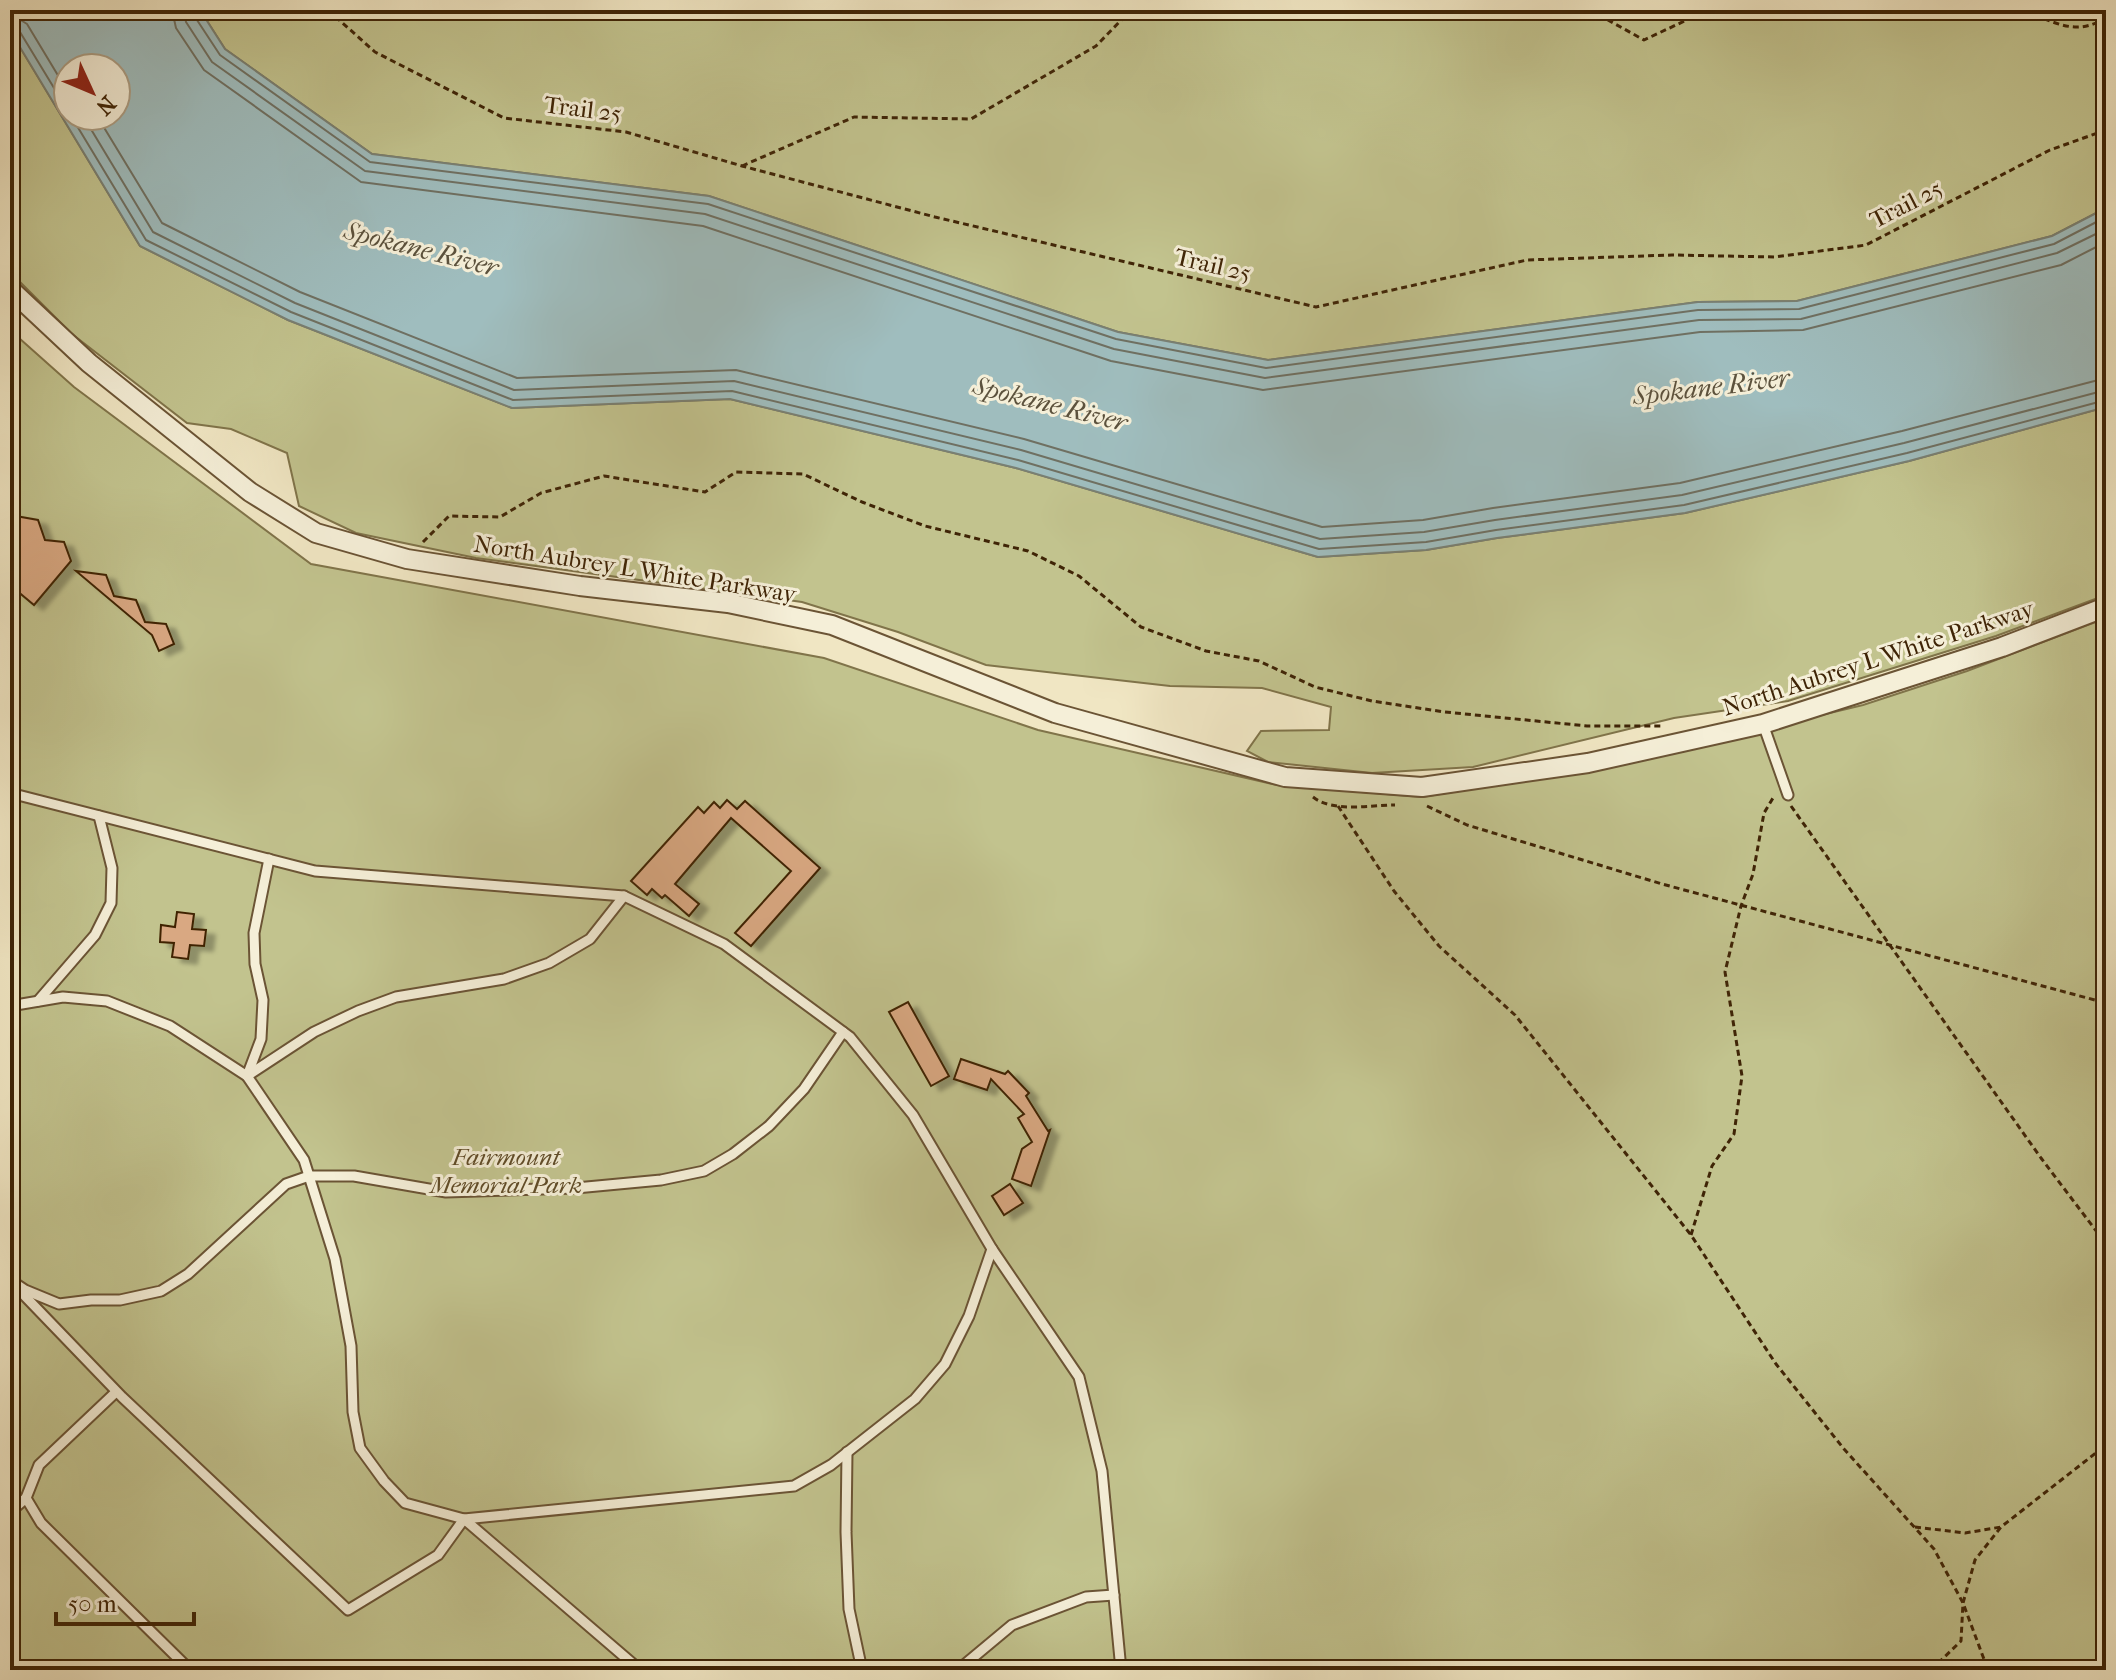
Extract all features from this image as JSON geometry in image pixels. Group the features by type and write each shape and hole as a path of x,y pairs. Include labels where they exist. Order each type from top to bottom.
{"street":[{"name":"North Aubrey L White Parkway","path":"10,289 89,363 250,492 316,533 407,559 580,586 728,603 832,625 1055,713 1285,777 1422,787 1588,763 1763,724 2002,647 2106,607"}],"lane":[{"path":"1763,724 1788,795"},
{"path":"10,793 315,871 624,896 724,944 850,1037 913,1115 992,1249 1079,1377 1102,1471 1121,1670"},
{"path":"38,1001 95,935 111,903 112,868 99,816"},
{"path":"247,1076 261,1039 263,1000 255,964 254,933 269,859"},
{"path":"247,1076 314,1032 358,1011 396,997 504,979 549,963 590,939 624,896"},
{"path":"10,1006 63,997 107,1001 170,1026 247,1076 304,1160 309,1176 338,1274 351,1346 353,1412 360,1448 405,1503 464,1519 794,1486 831,1465 915,1399 945,1364 969,1316 992,1249"},
{"path":"10,1280 59,1304 120,1300 161,1291 188,1274 286,1184 309,1176 354,1176 446,1192 576,1188 661,1180 704,1171 733,1154 769,1126 804,1089 843,1032"},
{"path":"10,1280 116,1392 348,1610 438,1555 464,1519"},
{"path":"10,1512 26,1498 39,1465 116,1392"},
{"path":"847,1452 849,1609 862,1670"},
{"path":"26,1498 41,1523 190,1670"},
{"path":"464,1519 640,1670"},
{"path":"958,1670 1012,1625 1086,1597 1114,1595"}],"path":[{"name":"Trail 25","path":"328,10 375,52 504,118 626,132 935,217 1316,307 1527,260 1672,255 1775,257 1866,245 2050,150 2106,130"},
{"path":"742,166 854,117 971,119 1096,46 1131,10"},
{"path":"1590,10 1644,40 1708,10"},
{"path":"2026,10 2062,27 2093,27 2106,17"},
{"path":"407,559 449,516 500,517 541,493 604,476 705,492 736,472 803,474 862,502 925,526 1028,551 1079,576 1141,627 1206,651 1259,661 1315,687 1372,701 1445,712 1587,726 1671,726"},
{"path":"1691,1235 1712,1166 1734,1134 1742,1076 1725,972 1741,906 1753,874 1764,813 1783,781"},
{"path":"1788,795 1793,810 2106,1244"},
{"path":"1379,805 1403,805"},
{"path":"1415,805 1427,806 1467,825 1741,906 2106,1003"},
{"path":"1338,806 1394,891 1439,946 1515,1015 1691,1235 1776,1364 1844,1449 1934,1549 1963,1603 1988,1670"},
{"path":"1931,1670 1961,1641 1963,1603 1975,1560 2001,1527 2106,1445"},
{"path":"1915,1527 1965,1533 2001,1527"}],"green space":[{"path":"200,10 2106,10 2106,208 2052,236 1797,301 1698,302 1268,360 1118,332 709,196 372,154 225,49"},
{"path":"10,19 12,34 52,100 52,132 71,132 140,246 288,320 512,408 730,399 1016,468 1318,557 1426,550 1685,513 1909,461 2106,407 2106,595 1996,636 1788,701 1674,718 1473,767 1372,773 1268,762 1247,751 1261,731 1329,730 1331,707 1262,688 1170,686 986,665 898,632 802,602 476,558 356,533 299,506 287,453 231,429 187,423 72,334 10,272"},
{"name":"Fairmount Memorial Park","path":"10,330 74,387 311,564 824,658 1038,730 1277,785 1422,797 1597,769 1863,705 1967,671 2106,618 2106,1670 10,1670"}],"water":[{"name":"Spokane River","path":"10,10 200,10 225,49 372,154 709,196 1118,332 1268,360 1698,302 1797,301 2052,236 2106,208 2106,407 1909,461 1685,513 1426,550 1318,557 1016,468 730,399 512,408 288,320 140,246 71,132 132,132 132,52 52,52 52,100 12,34"}],"building":[{"path":"10,515 38,520 45,540 64,542 71,561 34,605 10,585"},
{"path":"76,571 106,575 114,596 136,600 145,622 166,624 174,644 159,651 152,635"},
{"path":"727,800 737,809 745,801 820,868 751,946 735,933 791,871 731,818 675,884 699,904 689,916 665,895 662,898 652,889 647,895 631,881 698,807 704,813 714,802 720,808"},
{"path":"177,912 194,914 192,929 206,930 204,946 190,945 188,959 172,957 174,943 160,942 161,925 175,927"},
{"path":"908,1002 949,1076 931,1086 889,1012"},
{"path":"961,1059 1005,1074 1008,1071 1029,1093 1026,1096 1050,1130 1031,1186 1012,1179 1022,1149 1032,1142 1018,1118 1024,1114 991,1079 987,1090 954,1079"},
{"path":"1010,1184 1023,1203 1004,1215 992,1196"}]}
